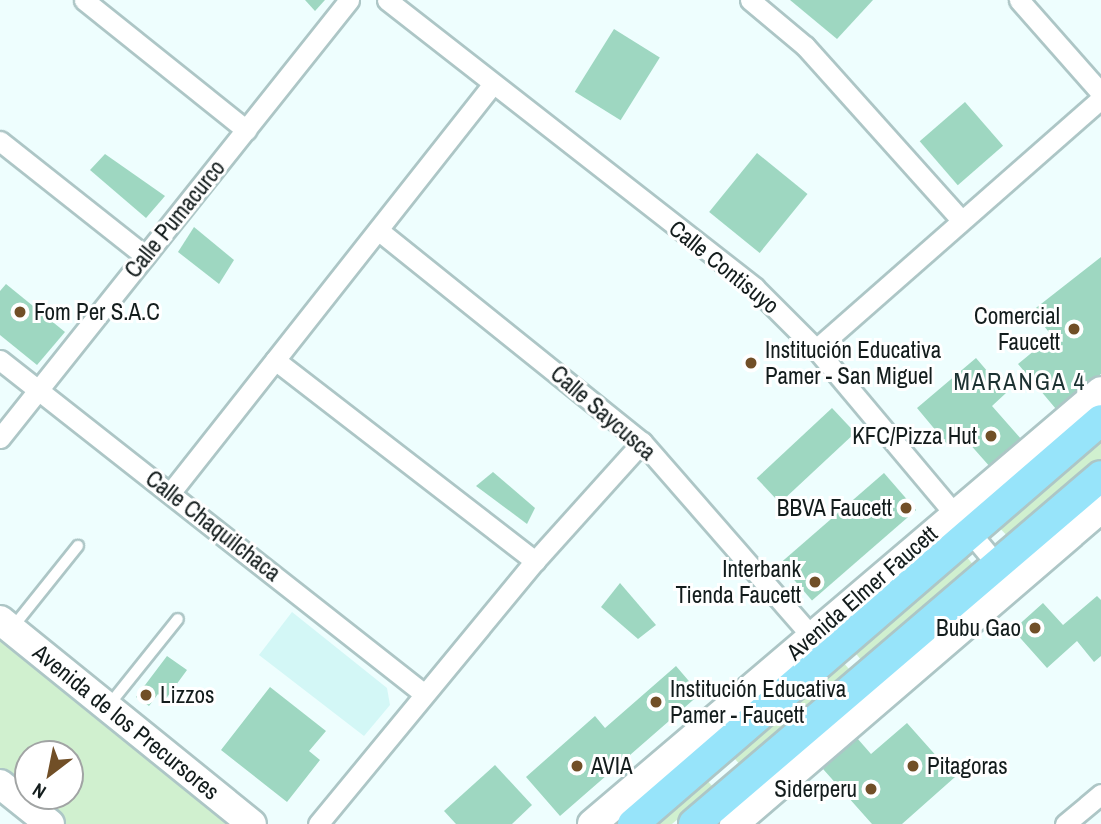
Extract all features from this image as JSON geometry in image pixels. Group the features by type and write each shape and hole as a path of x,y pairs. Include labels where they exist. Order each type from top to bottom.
{"main road":[{"name":"Avenida Elmer Faucett","path":"592,824 819,646 963,522 1101,391"},
{"name":"Avenida Elmer Faucett","path":"963,522 1101,420"},
{"path":"734,824 1005,574 1101,477"},
{"path":"694,824 738,785 1005,574 1101,508"},
{"name":"Avenida de los Precursores","path":"6,625 252,824"},
{"name":"Avenida Elmer Faucett","path":"633,824 714,756 819,646"},
{"path":"714,756 738,785"},
{"path":"2,788 50,824"}],"street":[{"path":"84,0 246,130"},
{"name":"Calle Pumacurco","path":"0,438 349,0"},
{"name":"Calle Contisuyo","path":"387,0 492,85 755,288 816,349 1005,574"},
{"path":"751,0 805,46 961,220"},
{"path":"1019,0 1101,93"},
{"path":"171,492 492,85"},
{"path":"816,349 1101,99"},
{"path":"0,141 145,256"},
{"name":"Calle Saycusca","path":"378,230 642,442 819,646"},
{"name":"Calle Chaquilchaca","path":"0,360 423,693"},
{"path":"275,360 535,561"},
{"path":"318,824 423,693 535,561 642,442"},
{"path":"1065,824 1101,794"}],"lane":[{"path":"6,625 78,545"},
{"path":"108,707 178,619"}],"shaded area":[{"path":"292,612 387,688 390,705 364,736 259,655"}],"green space":[{"path":"1101,432 1101,464 1012,541 994,522"},
{"path":"965,555 975,567 863,662 852,649"},
{"path":"0,637 234,824 63,824 45,810 84,810 84,740 14,740 14,785 0,774"},
{"path":"842,661 854,675 744,770 733,756"},
{"path":"704,777 714,788 672,824 649,824"}],"building":[{"path":"305,0 325,0 315,11"},
{"path":"790,0 873,0 837,39"},
{"path":"614,29 660,58 621,120 575,92"},
{"path":"965,102 1003,146 958,185 920,141"},
{"path":"757,153 808,194 760,253 709,212"},
{"path":"105,154 165,196 146,218 90,170"},
{"path":"194,227 234,260 219,284 178,252"},
{"path":"1101,257 1101,374 1056,409 1018,364 1052,336 1032,311"},
{"name":"Fom Per S.A.C","path":"6,284 65,332 37,365 0,335 0,291"},
{"path":"976,358 1006,393 992,406 1022,440 991,468 960,433 947,444 917,408"},
{"path":"832,408 855,433 780,503 757,478"},
{"path":"493,472 535,508 527,524 476,486"},
{"path":"884,473 916,510 812,601 780,564"},
{"path":"620,583 656,625 638,639 601,607"},
{"path":"1097,596 1101,600 1101,656 1094,662 1077,641 1047,668 1013,630 1043,603 1063,625"},
{"path":"167,656 187,670 165,700 158,694 149,706 136,697"},
{"path":"676,666 700,694 560,816 526,777 595,716 605,728"},
{"path":"270,687 326,731 309,751 320,760 287,802 221,750"},
{"path":"907,723 955,777 902,824 872,824 823,769 857,738 871,754"},
{"path":"495,765 532,805 512,824 456,824 444,811"}],"place":[{"name":"Fom Per S.A.C","path":"20,312"},
{"name":"Comercial Faucett","path":"1074,329"},
{"name":"Institución Educativa Pamer - San Miguel","path":"751,363"},
{"name":"KFC/Pizza Hut","path":"991,436"},
{"name":"BBVA Faucett","path":"906,508"},
{"name":"Interbank Tienda Faucett","path":"815,582"},
{"name":"Bubu Gao","path":"1035,628"},
{"name":"Lizzos","path":"146,695"},
{"name":"Institución Educativa Pamer - Faucett","path":"656,702"},
{"name":"AVIA","path":"577,766"},
{"name":"Pitagoras","path":"913,766"},
{"name":"Siderperu","path":"871,789"}],"district":[{"name":"MARANGA 4","path":"1020,382"}]}
